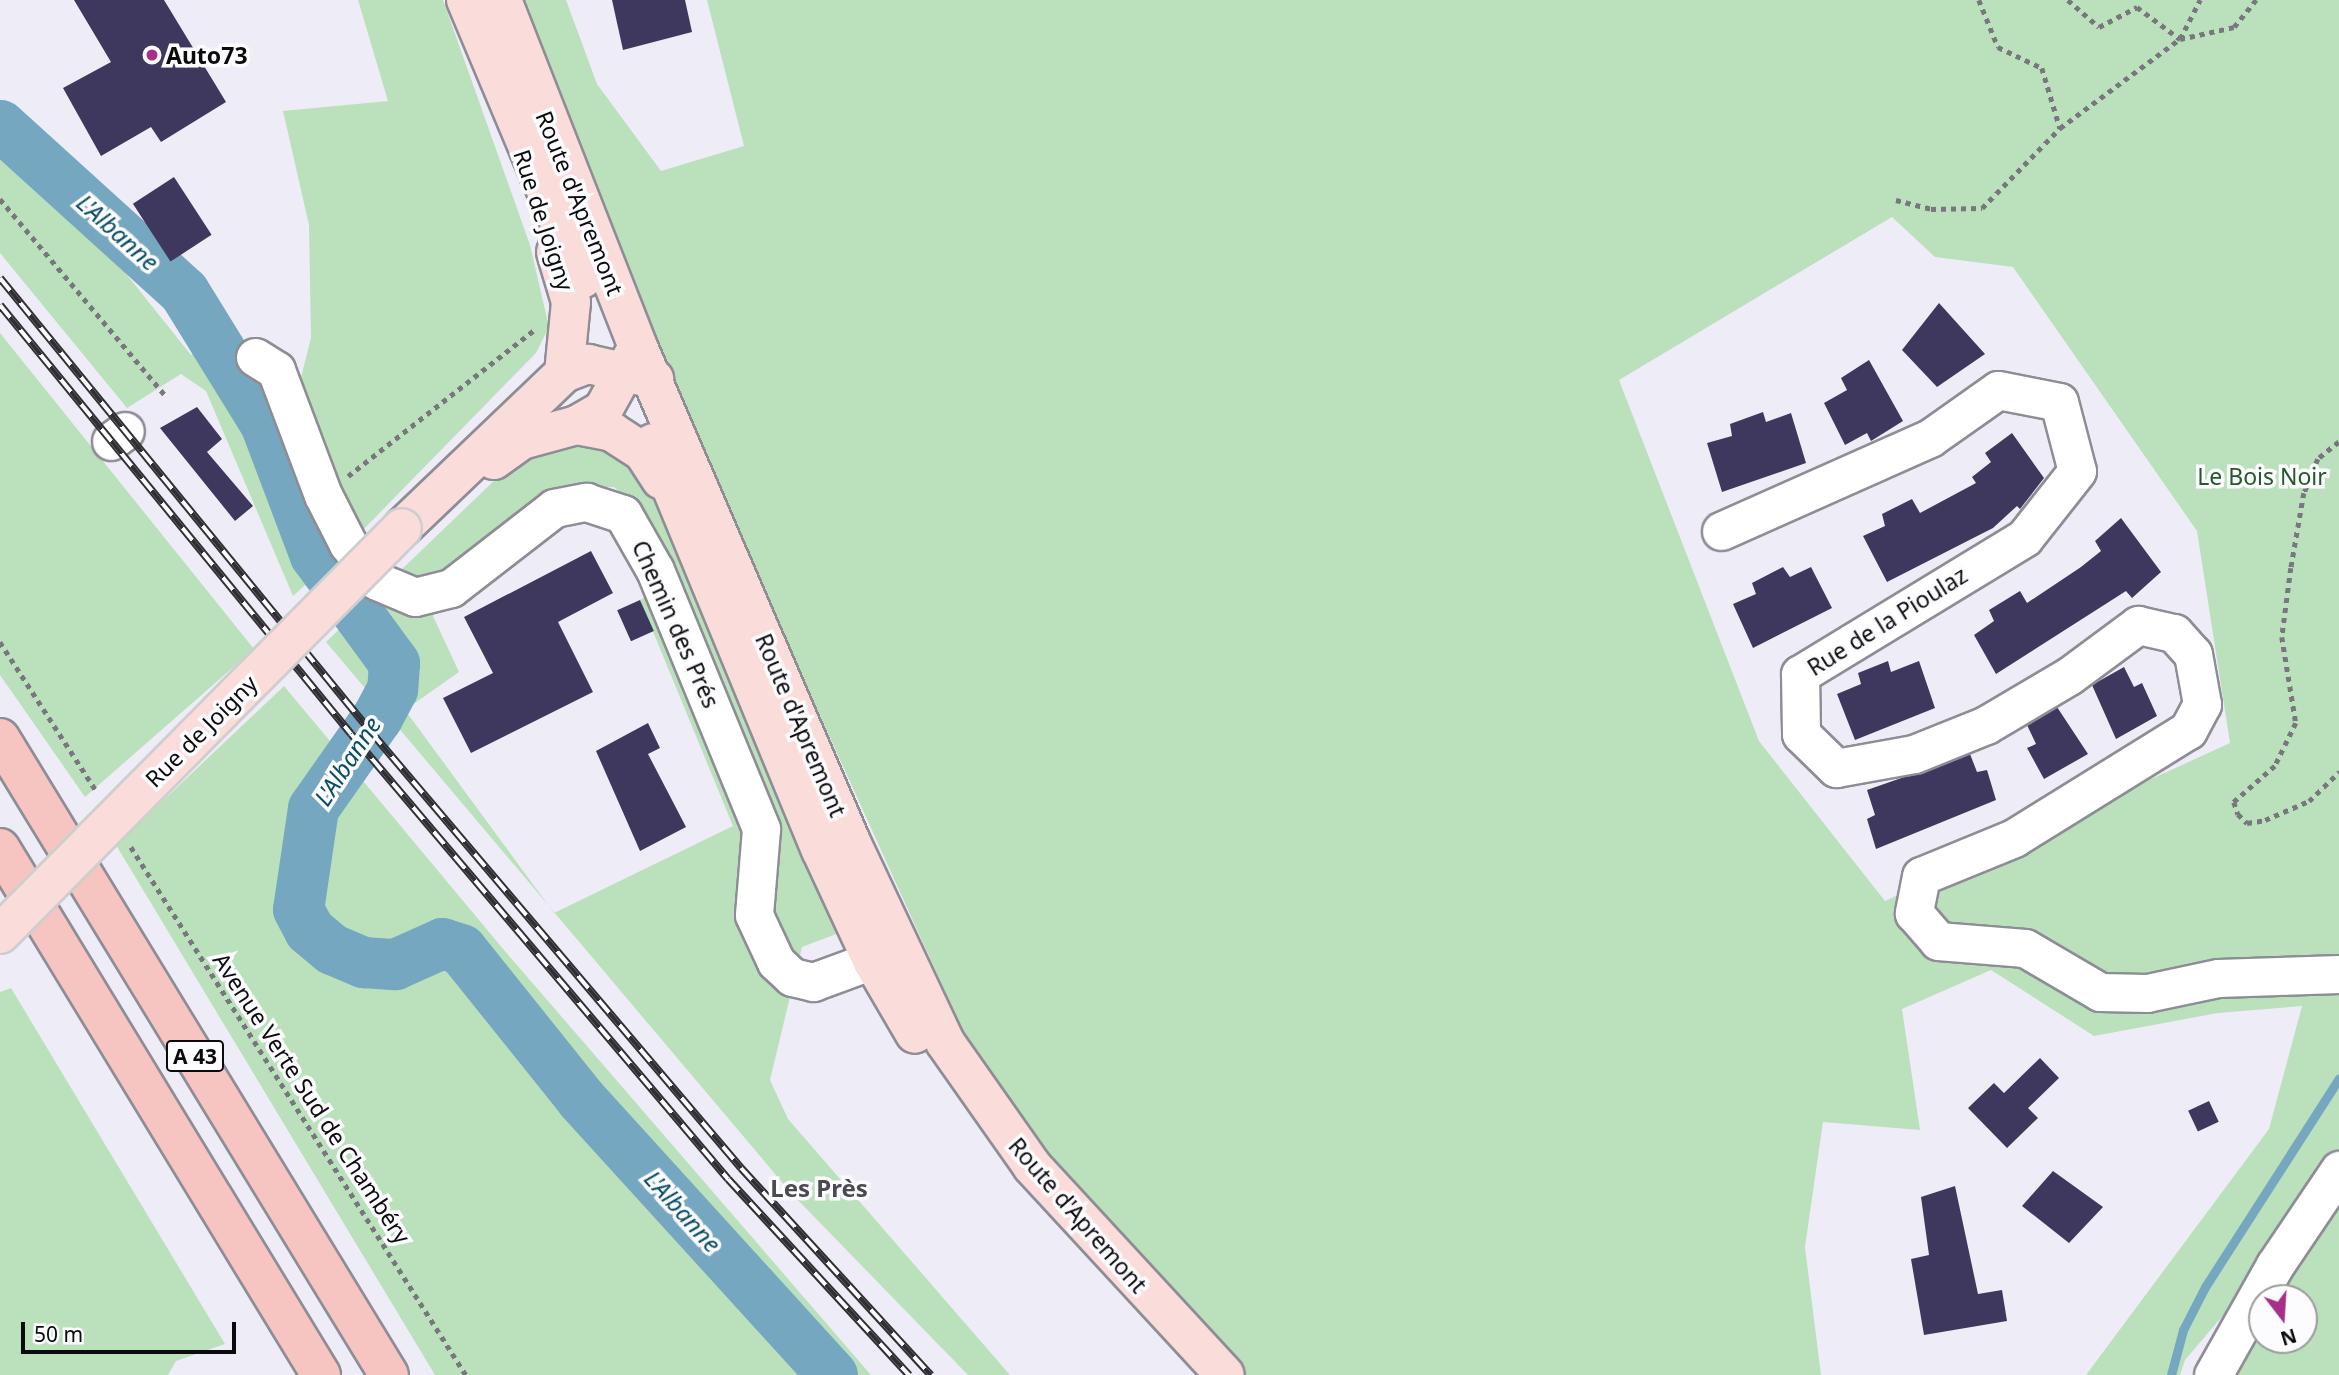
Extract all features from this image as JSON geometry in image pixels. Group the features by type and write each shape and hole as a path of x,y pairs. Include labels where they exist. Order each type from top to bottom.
{"highway":[{"name":"A 43","path":"0,738 388,1375"},
{"name":"A 43","path":"0,848 321,1375"}],"main road":[{"name":"Route d'Apremont","path":"466,0 508,110 639,366 679,508 886,956 996,1153 1191,1375"},
{"name":"Route d'Apremont","path":"502,0 639,366 886,956 1032,1166 1225,1375"},
{"name":"Rue de Joigny","path":"0,933 402,528 564,373 571,302 508,110"},
{"path":"564,373 588,364 639,366"},
{"name":"Rue de Joigny","path":"402,528 522,439 577,425 603,410 639,366"},
{"name":"Rue de Joigny","path":"577,425 612,432 643,452 679,508"}],"street":[{"name":"Chemin des Prés","path":"255,357 276,370 323,495 348,544 377,581 415,597 451,588 554,508 586,502 624,514 655,570 761,829 754,905 765,944 792,977 813,982 886,956"},
{"name":"Rue de la Pioulaz","path":"1721,531 1930,438 1998,390 2059,402 2077,471 2024,538 1800,674 1801,734 1836,768 1914,754 1986,725 2069,676 2138,625 2174,633 2193,654 2202,704 2188,730 2014,838 1921,876 1914,914 1938,941 2025,948 2100,992 2147,993 2218,978 2339,974"},
{"path":"2213,1375 2275,1265 2339,1170"}],"path":[{"path":"1979,0 1997,47 2042,68 2060,128"},
{"path":"2068,0 2099,27 2137,7 2180,39"},
{"path":"2180,39 2200,0"},
{"path":"1896,200 1931,209 1982,208 2060,128 2180,39 2234,27 2256,0"},
{"path":"0,199 167,397"},
{"path":"323,495 571,302"},
{"path":"2339,442 2318,459 2304,493 2291,568 2282,637 2296,723 2276,766 2234,802 2238,814 2247,823 2265,820 2309,801 2339,772"},
{"path":"0,642 99,795"},
{"name":"Avenue Verte Sud de Chambéry","path":"128,840 466,1375"}],"green space":[{"path":"358,0 443,0 530,245 549,327 536,353 356,537 298,389 311,338 309,225 283,111 388,101"},
{"name":"Le Bois Noir","path":"515,0 566,0 597,84 661,171 744,146 707,0 2339,0 2339,1180 2185,1360 2180,1375 2086,1375 2269,1129 2302,1006 2218,1013 2094,1036 1991,970 1902,1009 1920,1130 1823,1122 1805,1247 1821,1375 1245,1375 1167,1296 1041,1151 964,1033 631,299","holes":["1892,217 1935,257 2013,267 2197,531 2230,743 1885,901 1759,741 1619,380"]},
{"path":"0,116 191,355 232,325 283,404 343,551 293,596 206,391 181,374 127,408 0,253"},
{"path":"0,333 254,649 85,797 0,675"},
{"path":"605,441 649,483 839,933 802,947 770,1080 788,1119 1010,1375 968,1375 792,1194 555,913 733,826 640,600 649,595 640,508 614,487 572,487 477,553 433,616 459,672 405,710 549,906 326,642 524,452"},
{"path":"284,686 504,950 871,1375 435,1375 116,845"},
{"path":"11,988 225,1344 176,1361 168,1375 0,1375 0,992"},
{"path":"2339,1203 2339,1375 2234,1375 2248,1350 2248,1354 2318,1354 2318,1284 2288,1284"}],"building":[{"name":"Auto73","path":"74,0 164,0 226,102 161,142 151,127 101,156 63,88 111,62"},
{"path":"612,0 685,0 692,32 623,50"},
{"path":"174,177 212,235 170,262 133,204"},
{"path":"1939,303 1985,354 1937,387 1902,350"},
{"path":"1869,360 1903,421 1871,441 1867,433 1845,445 1824,403 1847,390 1841,378"},
{"path":"197,407 222,439 207,452 253,506 235,521 160,428"},
{"path":"1763,412 1766,422 1791,413 1806,463 1722,492 1707,443 1732,436 1730,424"},
{"path":"2012,433 2044,478 2020,509 2017,506 1993,528 1887,582 1863,536 1885,526 1882,514 1912,499 1920,513 1976,483 1972,477 1991,462 1985,453"},
{"path":"2121,518 2161,572 2132,598 2126,591 1996,674 1974,635 1994,621 1989,610 2020,591 2027,603 2081,567 2101,551 2095,541"},
{"path":"591,551 613,593 558,622 593,692 471,753 443,698 493,673 464,617"},
{"path":"1783,567 1790,577 1811,567 1832,608 1753,648 1733,604 1756,594 1752,583"},
{"path":"640,600 654,631 631,641 617,610"},
{"path":"1888,661 1891,672 1919,661 1935,708 1855,740 1837,694 1861,684 1858,673"},
{"path":"2124,667 2134,687 2142,683 2157,716 2116,739 2092,685"},
{"path":"2057,707 2088,754 2044,779 2027,748 2036,744 2027,725"},
{"path":"648,723 660,748 648,754 686,827 640,851 596,751"},
{"path":"1970,754 1977,772 1987,770 1996,800 1876,849 1867,819 1875,815 1867,790"},
{"path":"2040,1058 2059,1078 2028,1108 2038,1118 2007,1148 1968,1108 1994,1083 2004,1093"},
{"path":"2209,1101 2219,1122 2198,1132 2188,1111"},
{"path":"2053,1171 2103,1207 2069,1243 2022,1206"},
{"path":"1955,1186 1978,1294 2002,1290 2007,1321 1924,1335 1911,1259 1929,1255 1921,1197"}],"waterway":[{"name":"L'Albanne","path":"0,125 184,292 265,423 315,555 394,663 392,689 377,717 313,808 298,909 309,930 332,949 363,962 395,964 442,943 461,949 581,1099 832,1375"},
{"path":"2171,1375 2183,1330 2205,1287 2339,1078"}],"railway":[{"path":"0,278 371,732 741,1168 931,1375"},
{"path":"0,305 351,734 728,1179 909,1375"}],"place":[{"name":"Auto73","path":"152,55"}],"district":[{"name":"Les Près","path":"819,1188"}]}
